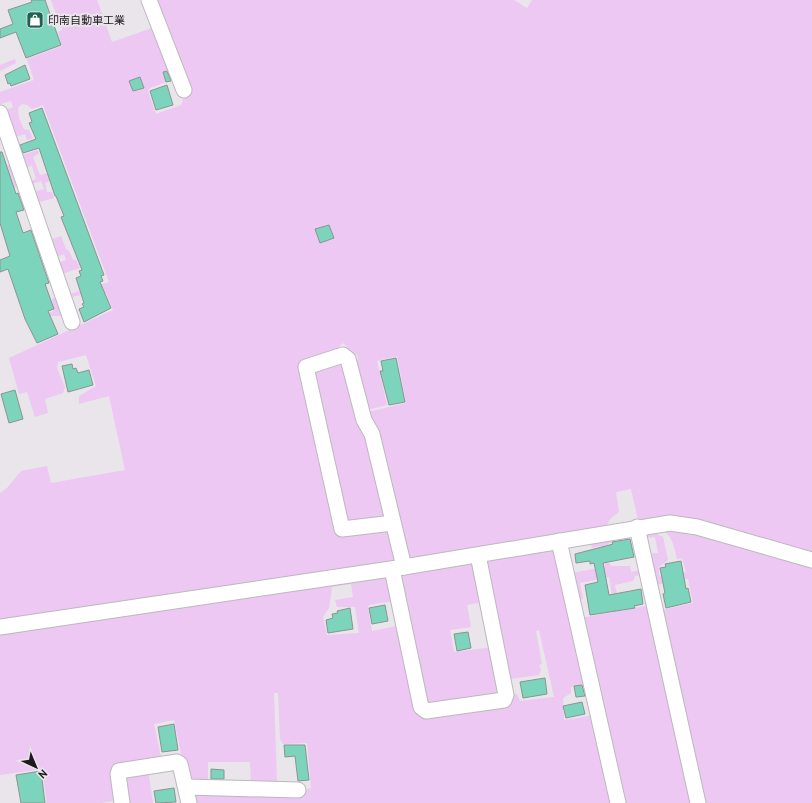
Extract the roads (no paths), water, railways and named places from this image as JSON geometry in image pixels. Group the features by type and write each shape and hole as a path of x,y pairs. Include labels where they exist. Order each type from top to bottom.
{"street":[{"path":"150,0 184,90"},
{"path":"0,113 72,322"},
{"path":"393,523 342,529 306,367 344,355 348,359 364,420 372,434 393,523 398,568 421,707 426,711 504,700 506,695 478,555"},
{"path":"0,626 398,568 670,523 697,527 812,560"},
{"path":"637,528 698,803"},
{"path":"559,541 618,803"},
{"path":"122,803 118,774 119,771 177,762 180,764 189,803"},
{"path":"186,787 298,790"}],"place":[{"name":"印南自動車工業","path":"35,20"}]}
